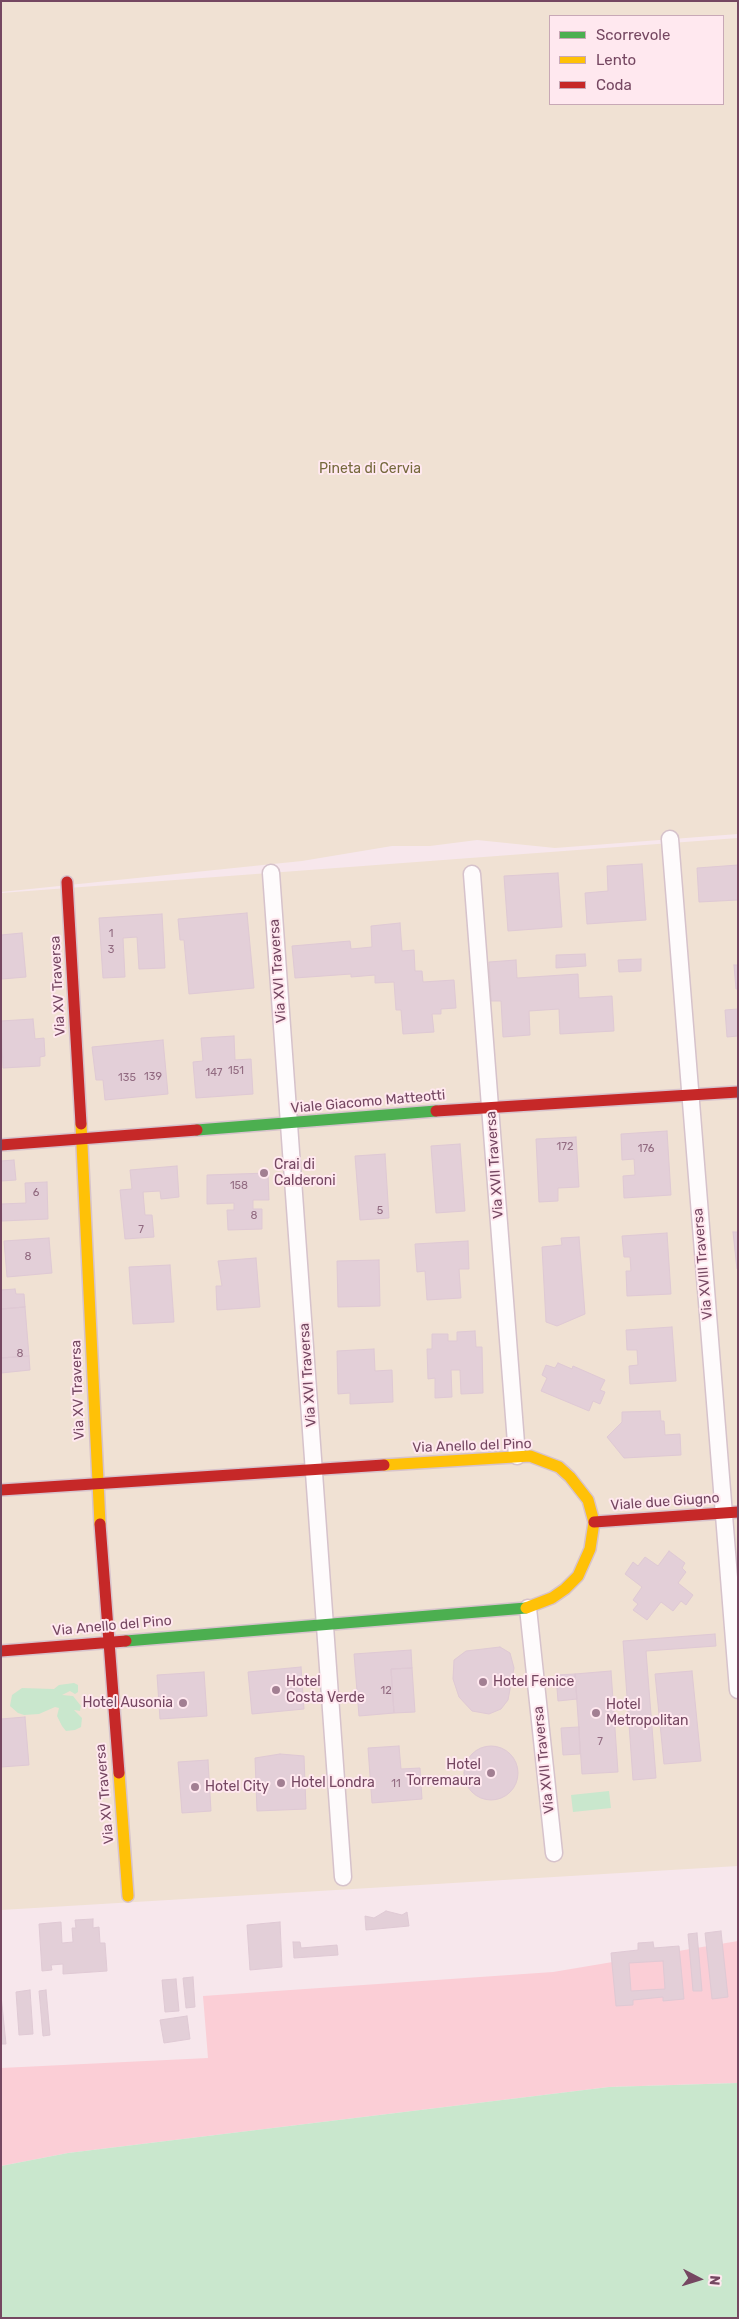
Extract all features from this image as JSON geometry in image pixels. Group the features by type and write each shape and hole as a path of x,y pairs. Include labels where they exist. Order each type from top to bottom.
{"street":[{"name":"Via XVIII Traversa","path":"670,839 690,1096 730,1512 738,1690"},
{"name":"Via XVI Traversa","path":"271,873 343,1877"},
{"name":"Via XVII Traversa","path":"472,874 518,1456"},
{"name":"Via XV Traversa","path":"67,882 82,1138 97,1483 128,1896"},
{"name":"Viale Giacomo Matteotti","path":"1,1145 490,1107 738,1092"},
{"name":"Via Anello del Pino","path":"1,1490 314,1468 530,1456 559,1467 570,1477 588,1500 594,1522 590,1549 578,1576 565,1589 552,1598 528,1608 1,1651"},
{"name":"Viale due Giugno","path":"594,1522 730,1512"},
{"name":"Via XVII Traversa","path":"528,1608 554,1853"}],"green space":[{"name":"Pineta di Cervia","path":"1,1 738,1 738,834 555,848 477,840 430,846 392,846 302,861 1,892"},
{"path":"738,838 738,1866 1,1910 1,893"}],"sand":[{"path":"738,1941 738,2083 609,2087 68,2153 1,2166 1,2068 208,2058 203,1996 553,1972"}],"shaded area":[{"path":"74,1683 78,1685 78,1692 75,1694 70,1691 62,1695 73,1696 81,1706 80,1711 74,1710 82,1718 81,1727 75,1730 66,1731 62,1726 57,1716 59,1708 55,1707 39,1714 24,1715 18,1713 10,1706 12,1695 22,1688 54,1689 59,1685"},
{"path":"609,1791 611,1808 573,1812 571,1795"},
{"path":"738,2083 738,2318 1,2318 1,2166 68,2153 609,2087"}],"building":[{"path":"642,864 646,920 587,924 585,893 608,891 607,866"},
{"path":"738,865 738,900 699,902 697,868"},
{"path":"558,873 562,927 508,931 504,876"},
{"path":"247,913 254,988 189,994 184,940 180,940 178,919"},
{"path":"162,914 165,968 139,969 137,937 123,938 125,977 103,978 99,918"},
{"path":"400,923 402,951 414,950 415,971 422,971 423,982 454,980 456,1008 441,1009 441,1014 432,1014 434,1032 403,1034 401,1010 396,1010 394,982 375,983 375,975 351,977 351,974 295,978 292,946 350,941 351,949 372,947 371,926"},
{"path":"22,933 26,977 2,979 1,935"},
{"path":"585,954 586,966 556,968 556,955"},
{"path":"641,959 641,971 619,972 618,960"},
{"path":"516,960 517,978 578,974 579,998 612,996 614,1031 560,1034 559,1009 529,1011 530,1035 503,1037 501,1001 491,1001 489,962"},
{"path":"734,965 738,965 738,989 736,989"},
{"path":"738,1009 738,1036 727,1037 725,1010"},
{"path":"33,1019 35,1039 44,1038 45,1056 40,1057 40,1066 3,1068 1,1021"},
{"path":"234,1036 235,1060 251,1059 253,1094 196,1098 193,1062 203,1061 201,1038"},
{"path":"163,1040 168,1094 105,1100 103,1080 96,1080 92,1047"},
{"path":"667,1131 671,1195 624,1198 623,1176 635,1175 634,1159 622,1160 621,1134"},
{"path":"576,1137 579,1187 558,1188 558,1201 539,1202 536,1139"},
{"path":"460,1144 465,1211 436,1213 431,1146"},
{"path":"385,1154 389,1218 360,1220 355,1156"},
{"path":"14,1160 16,1180 1,1181 1,1161"},
{"path":"177,1166 179,1197 161,1199 160,1191 143,1192 145,1215 152,1215 154,1237 125,1239 120,1190 132,1189 130,1170"},
{"path":"268,1173 269,1200 253,1200 253,1209 262,1209 262,1229 228,1230 227,1210 234,1210 234,1203 207,1204 207,1175"},
{"path":"47,1182 48,1219 2,1221 1,1204 26,1203 25,1183"},
{"path":"733,1232 738,1232 738,1269 737,1269"},
{"path":"667,1233 671,1294 627,1296 626,1271 631,1271 630,1257 624,1257 622,1236"},
{"path":"579,1237 585,1314 557,1326 546,1322 542,1247 562,1245 561,1238"},
{"path":"49,1238 52,1273 7,1277 4,1241"},
{"path":"468,1241 469,1269 459,1269 461,1298 427,1300 425,1271 417,1272 415,1244"},
{"path":"256,1258 260,1307 217,1310 216,1286 222,1286 218,1261"},
{"path":"379,1260 380,1306 338,1307 337,1261"},
{"path":"170,1265 174,1322 133,1324 129,1267"},
{"path":"15,1289 16,1294 24,1294 25,1307 1,1309 1,1290"},
{"path":"25,1307 29,1356 1,1358 1,1309"},
{"path":"672,1327 676,1381 630,1384 629,1366 638,1365 637,1350 627,1350 626,1330"},
{"path":"475,1331 476,1347 482,1347 483,1393 461,1394 460,1370 451,1370 452,1397 435,1398 435,1378 428,1379 427,1349 432,1349 432,1334 448,1334 448,1341 457,1341 457,1332"},
{"path":"374,1349 375,1371 392,1370 393,1402 350,1404 350,1393 338,1394 337,1351"},
{"path":"29,1356 30,1370 1,1373 1,1358"},
{"path":"558,1363 572,1369 573,1366 605,1380 600,1390 605,1392 600,1404 593,1401 589,1411 541,1391 547,1378 542,1375 546,1365 555,1368"},
{"path":"660,1411 661,1421 664,1421 665,1435 680,1434 681,1455 624,1458 607,1437 622,1422 622,1412"},
{"path":"669,1551 685,1563 682,1568 686,1572 678,1583 693,1595 686,1605 681,1601 673,1611 661,1602 647,1620 633,1610 638,1604 633,1600 642,1587 625,1574 633,1562 638,1566 645,1557 658,1566"},
{"path":"715,1634 716,1646 646,1651 656,1778 633,1780 623,1641"},
{"name":"Hotel Fenice","path":"500,1647 510,1653 514,1668 508,1700 501,1709 489,1714 472,1711 459,1697 453,1679 454,1660 466,1651"},
{"path":"411,1650 412,1668 391,1669 394,1713 359,1716 354,1654"},
{"name":"Hotel Costa Verde","path":"301,1667 304,1709 252,1714 248,1672"},
{"path":"412,1668 415,1712 394,1713 391,1669"},
{"name":"Hotel Metropolitan","path":"611,1671 618,1772 582,1774 575,1674"},
{"path":"692,1671 701,1761 664,1764 655,1674"},
{"name":"Hotel Ausonia","path":"204,1672 207,1716 160,1719 157,1675"},
{"path":"575,1674 577,1699 558,1701 556,1675"},
{"path":"25,1717 29,1765 1,1767 1,1719"},
{"path":"579,1727 580,1754 563,1755 561,1728"},
{"path":"399,1746 401,1769 420,1768 422,1799 372,1803 368,1748"},
{"name":"Hotel Torremaura","path":"486,1746 496,1746 506,1750 514,1758 518,1773 514,1788 506,1796 496,1800 486,1800 476,1796 468,1788 464,1778 464,1768 468,1758 476,1750"},
{"name":"Hotel Londra","path":"280,1754 304,1756 306,1809 257,1811 255,1758"},
{"name":"Hotel City","path":"208,1760 211,1811 182,1813 178,1762"},
{"path":"386,1911 402,1915 407,1912 409,1926 366,1930 365,1916 374,1918"},
{"path":"93,1919 93,1928 99,1927 100,1943 105,1943 107,1971 63,1974 63,1964 51,1965 52,1970 42,1971 39,1924 61,1922 62,1943 73,1942 72,1928 76,1928 75,1920"},
{"path":"280,1922 282,1967 250,1970 247,1925"},
{"path":"721,1931 728,1997 712,1999 705,1933"},
{"path":"697,1933 702,1991 693,1991 688,1934"},
{"path":"293,1942 300,1942 301,1948 337,1945 338,1955 294,1958"},
{"path":"653,1942 654,1948 679,1946 684,1999 663,2001 663,1997 633,2000 633,2005 616,2006 611,1953 638,1950 638,1943","holes":["663,1961 665,1989 631,1991 629,1963"]},
{"path":"193,1977 195,2007 186,2008 183,1978"},
{"path":"176,1979 179,2011 165,2012 162,1980"},
{"path":"30,1990 33,2034 19,2035 16,1992"},
{"path":"46,1990 50,2035 43,2036 39,1991"},
{"path":"1,1995 6,2044 1,2044"},
{"path":"187,2016 190,2039 164,2043 160,2020"}],"traffic: fast":[{"path":"197,1130 436,1111"},
{"path":"126,1641 526,1608"}],"traffic: slow":[{"path":"81,1124 100,1524"},
{"path":"384,1465 530,1456 559,1467 570,1477 588,1500 594,1522 590,1549 578,1576 565,1589 552,1598 526,1608"},
{"path":"119,1773 128,1896"}],"traffic: jam":[{"path":"67,882 81,1124"},
{"path":"436,1111 738,1092"},
{"path":"1,1145 197,1130"},
{"path":"1,1490 384,1465"},
{"path":"594,1522 738,1512"},
{"path":"100,1524 119,1773"},
{"path":"1,1651 126,1641"}],"place":[{"name":"Crai di Calderoni","path":"264,1173"},
{"name":"Hotel Fenice","path":"483,1682"},
{"name":"Hotel Costa Verde","path":"276,1690"},
{"name":"Hotel Ausonia","path":"183,1703"},
{"name":"Hotel Metropolitan","path":"596,1713"},
{"name":"Hotel Torremaura","path":"491,1773"},
{"name":"Hotel Londra","path":"281,1783"},
{"name":"Hotel City","path":"195,1787"}]}
